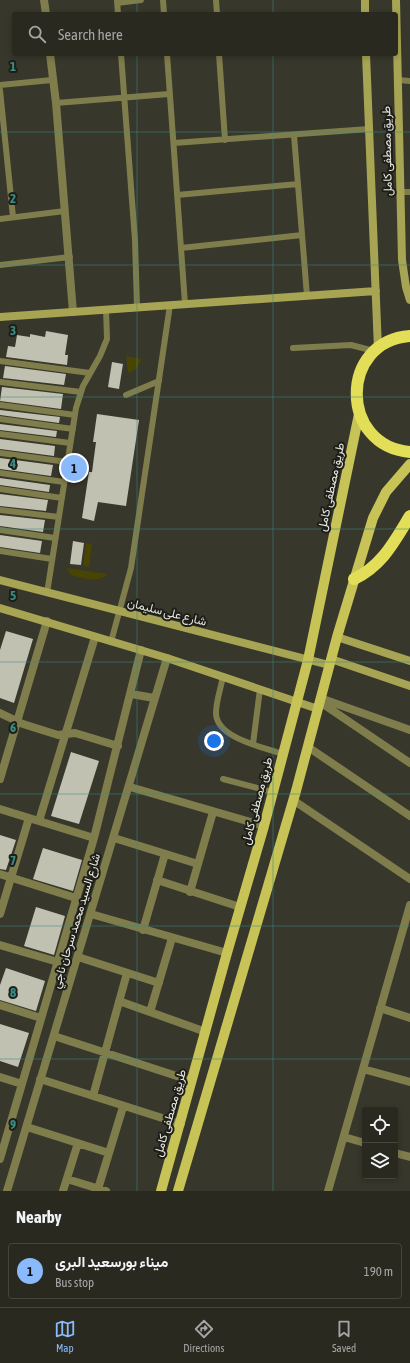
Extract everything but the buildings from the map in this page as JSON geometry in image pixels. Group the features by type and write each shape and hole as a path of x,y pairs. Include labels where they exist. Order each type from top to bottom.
{"highway":[{"path":"410,336 395,339 376,350 363,367 357,382 356,398 359,414 369,432 377,439 394,449 410,452"},
{"path":"354,580 378,565 410,516"}],"main road":[{"name":"طريق مصطفى كامل","path":"161,1191 264,826 308,660 359,414"},
{"path":"178,1191 293,800 337,637 373,518 379,503 394,482 410,464"}],"street":[{"path":"44,0 46,12"},
{"path":"365,0 365,12"},
{"name":"طريق مصطفى كامل","path":"396,0 396,12"},
{"path":"50,56 70,257 73,312"},
{"name":"طريق مصطفى كامل","path":"366,56 376,292 376,350"},
{"name":"طريق مصطفى كامل","path":"397,56 402,260 410,300"},
{"path":"0,317 376,292"},
{"name":"شارع على سليمان","path":"0,580 308,660 330,662 410,686"},
{"path":"0,608 167,658 297,702 319,703 410,730"},
{"path":"0,779 47,621"},
{"path":"39,821 95,637"},
{"path":"337,637 410,661"},
{"name":"شارع السيد محمد سرحان ناجي","path":"0,1159 2,1146 22,1084 94,838 141,650"},
{"name":"شارع السيد محمد سرحان ناجي","path":"7,1191 40,1078 130,787 154,698 167,658"},
{"path":"131,694 154,698"},
{"path":"319,703 410,763"},
{"path":"0,713 58,735 75,733 118,746"},
{"path":"308,747 410,816"},
{"path":"130,787 264,826"},
{"path":"293,800 410,878"},
{"path":"0,809 94,838"},
{"path":"190,892 213,812"},
{"path":"0,914 29,818"},
{"path":"114,838 198,864"},
{"path":"143,930 165,854"},
{"path":"0,874 76,898"},
{"path":"157,880 190,892 240,907"},
{"path":"328,1191 380,1008 407,927 410,905"},
{"path":"91,914 227,953"},
{"path":"150,1012 172,938"},
{"path":"0,945 58,962"},
{"path":"78,957 159,983"},
{"path":"92,1096 127,973"},
{"path":"119,1002 206,1032"},
{"path":"0,1006 41,1018"},
{"path":"380,1008 410,1018"},
{"path":"54,1036 192,1081"},
{"path":"363,1069 410,1082"},
{"path":"0,1077 22,1084"},
{"path":"40,1078 123,1107 181,1124"},
{"path":"67,1179 102,1190 109,1153 123,1107"},
{"path":"26,1126 109,1153"},
{"path":"344,1137 362,1142"},
{"path":"64,1191 78,1143"},
{"path":"398,1153 410,1157"}],"lane":[{"path":"118,12 117,1 141,0"},
{"path":"163,0 164,12"},
{"path":"216,0 217,12"},
{"path":"121,56 135,240 137,307"},
{"path":"166,56 174,143 185,304"},
{"path":"219,56 225,140"},
{"path":"0,85 52,80"},
{"path":"398,80 410,81"},
{"path":"0,90 13,217"},
{"path":"56,103 169,94"},
{"path":"174,143 369,129"},
{"path":"294,135 308,296"},
{"path":"177,195 298,184"},
{"path":"401,192 410,192"},
{"path":"0,219 65,211"},
{"path":"181,248 302,235"},
{"path":"0,265 70,257"},
{"path":"111,642 131,568 170,305"},
{"path":"47,593 75,415 81,392 100,356 106,340 106,309"},
{"path":"294,348 351,345 376,350"},
{"path":"0,361 90,373"},
{"path":"126,395 159,381"},
{"path":"0,382 81,392"},
{"path":"0,405 75,415"},
{"path":"0,419 73,429"},
{"path":"0,434 70,443"},
{"path":"0,453 67,462"},
{"path":"0,473 64,482"},
{"path":"0,489 62,498"},
{"path":"0,510 59,517"},
{"path":"0,530 55,538"},
{"path":"0,551 52,559"},
{"path":"223,676 216,713 218,722 230,736 282,754"},
{"path":"253,744 260,689"},
{"path":"223,779 273,792"}],"shaded area":[{"path":"126,356 142,359 136,369 128,373"},
{"path":"86,543 92,544 89,567 83,566"},
{"path":"66,568 108,574 95,580 86,579 71,575"}],"place":[{"name":"ميناء بورسعيد البرى","path":"74,468"}]}
